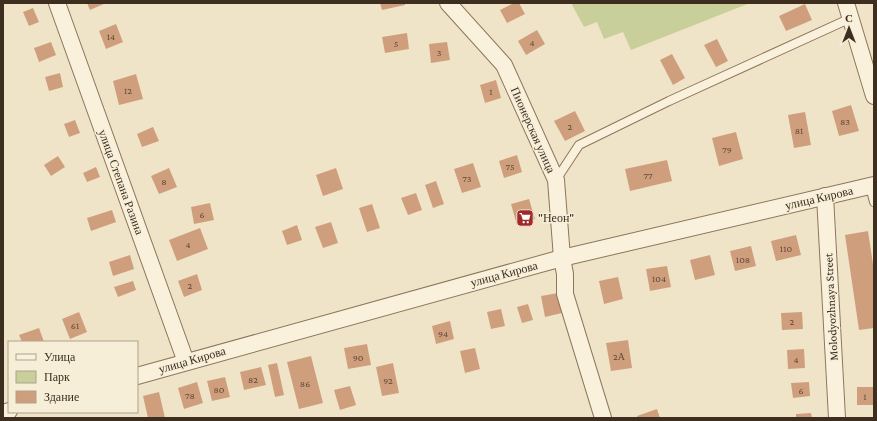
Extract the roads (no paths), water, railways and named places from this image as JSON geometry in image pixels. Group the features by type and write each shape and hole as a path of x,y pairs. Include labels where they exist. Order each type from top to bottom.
{"street":[{"name":"улица Степана Разина","path":"57,3 186,362"},
{"name":"Пионерская улица","path":"448,3 504,65 556,180 564,274 564,294 603,418"},
{"path":"846,3 874,96"},
{"name":"улица Кирова","path":"138,376 562,258 872,185"},
{"name":"Molodyozhnaya Street","path":"825,196 837,418"}],"lane":[{"path":"556,180 580,146 669,101 851,18"},
{"path":"872,185 874,202"}],"place":[{"name":"\"Неон\"","path":"525,218"}]}
